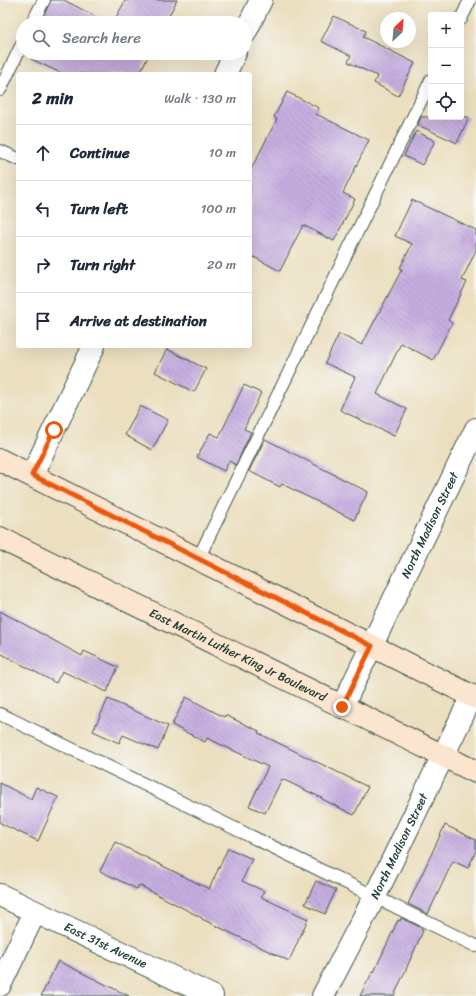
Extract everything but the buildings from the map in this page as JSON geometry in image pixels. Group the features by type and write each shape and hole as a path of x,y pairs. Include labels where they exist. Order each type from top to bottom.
{"main road":[{"path":"0,460 474,697"},
{"name":"East Martin Luther King Jr Boulevard","path":"0,538 476,772"}],"street":[{"path":"252,19 261,0"},
{"path":"226,72 232,60"},
{"path":"32,475 93,348"},
{"name":"North Madison Street","path":"342,707 476,429"},
{"name":"North Madison Street","path":"323,996 474,697"},
{"name":"East 31st Avenue","path":"0,895 212,996"},
{"path":"0,985 35,912"}],"lane":[{"path":"36,16 44,0"},
{"path":"464,13 470,0"},
{"path":"0,90 16,57"},
{"path":"198,559 429,84"},
{"path":"0,151 16,158"},
{"path":"0,714 476,946"}],"route":[{"path":"54,430 32,475 372,646 342,707"}]}
